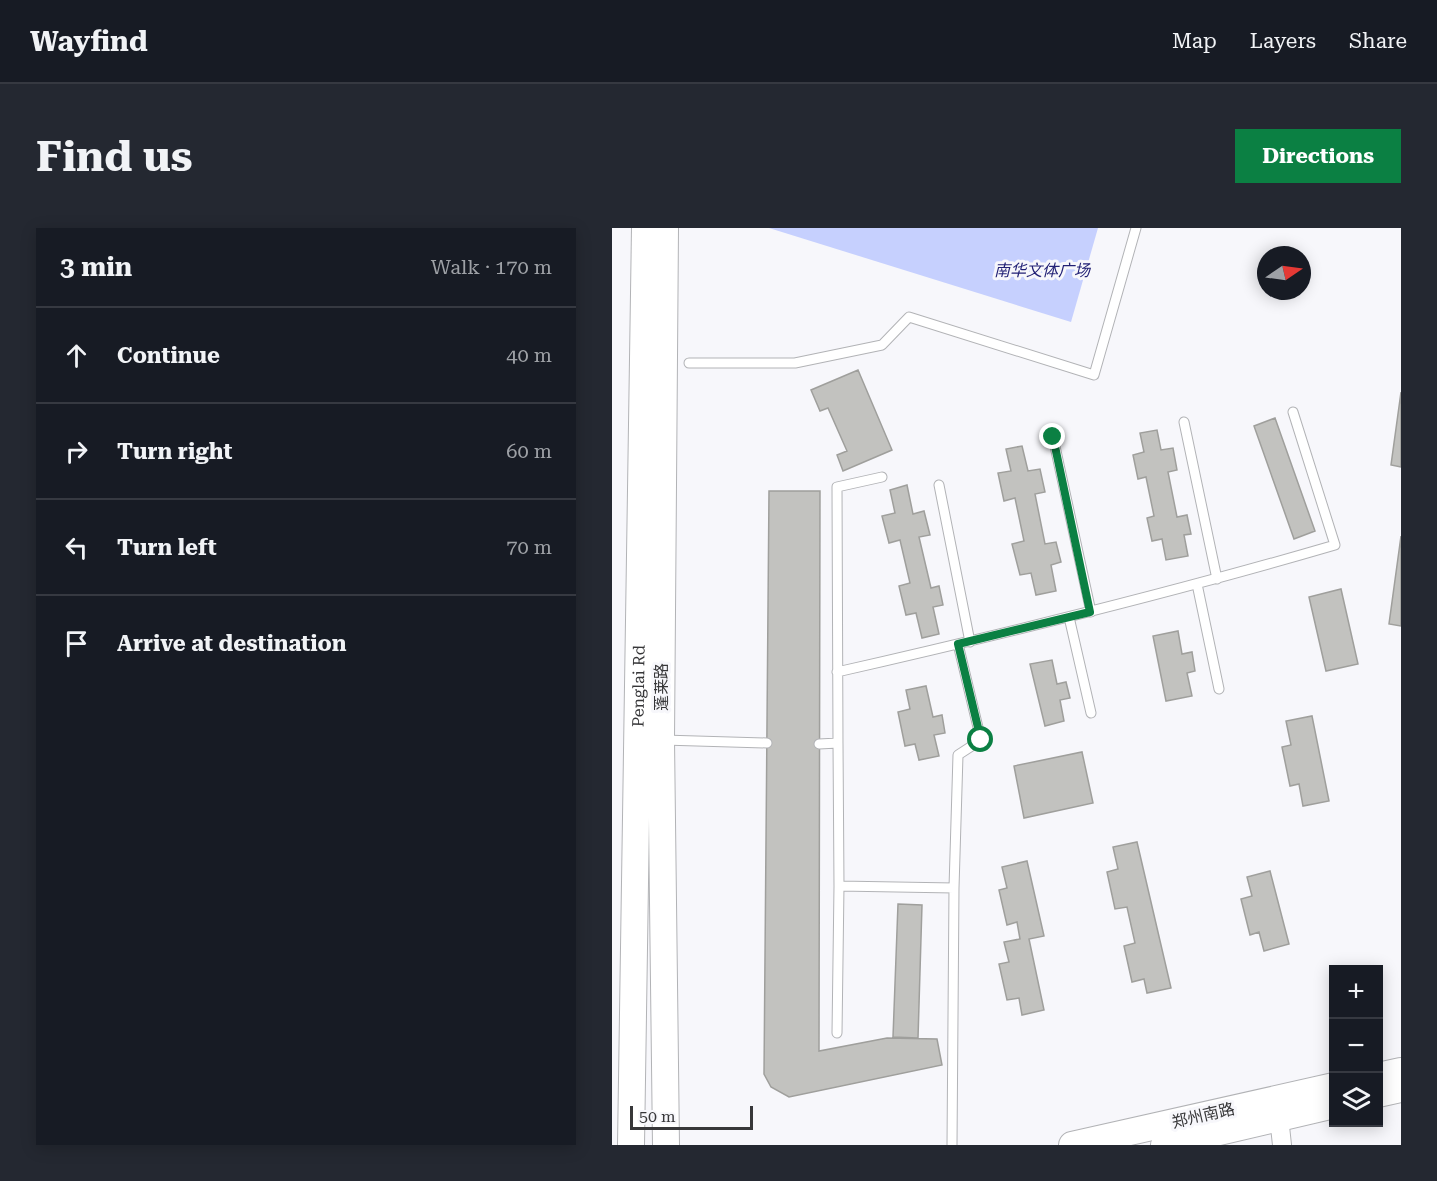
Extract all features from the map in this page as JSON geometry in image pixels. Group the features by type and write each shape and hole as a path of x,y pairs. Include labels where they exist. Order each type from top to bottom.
{"main road":[{"name":"Penglai Rd","path":"631,1145 645,228"},
{"name":"蓬莱路","path":"665,228 661,740 666,1145"},
{"path":"1383,1075 1401,1071"},
{"name":"郑州南路","path":"1164,1145 1272,1116 1329,1088"},
{"path":"1383,1093 1401,1089"},
{"name":"郑州南路","path":"1072,1145 1329,1106"}],"street":[{"path":"1272,1116 1282,1145"}],"lane":[{"path":"689,363 795,363 882,345 909,317 1094,375 1136,228"},
{"path":"837,672 1090,612 1335,545 1293,412"},
{"path":"1184,422 1217,579"},
{"path":"1053,437 1090,612"},
{"path":"837,1033 839,886 837,487 882,477"},
{"path":"939,485 970,642"},
{"path":"1197,584 1219,689"},
{"path":"1069,617 1091,713"},
{"path":"952,1145 954,888 958,755 981,740 958,644"},
{"path":"661,740 767,743"},
{"path":"819,744 838,743"},
{"path":"839,886 954,888"}],"green space":[{"name":"南华文体广场","path":"769,228 1098,228 1071,322"}],"building":[{"path":"858,370 892,450 843,471 837,455 847,451 828,408 820,411 811,390"},
{"path":"1401,392 1401,467 1391,465"},
{"path":"1275,418 1315,531 1294,539 1254,426"},
{"path":"1157,430 1161,450 1173,448 1177,470 1168,472 1177,517 1187,515 1191,534 1184,535 1188,556 1166,560 1162,539 1152,541 1147,518 1154,516 1146,477 1138,479 1133,455 1144,452 1140,433"},
{"path":"1022,446 1028,471 1040,469 1045,492 1035,494 1045,544 1056,542 1061,562 1051,565 1056,591 1036,595 1031,573 1020,575 1012,544 1024,541 1015,498 1004,501 998,473 1011,471 1006,449"},
{"path":"907,485 913,514 924,511 930,535 919,537 931,588 939,586 943,605 933,607 939,634 922,638 916,613 906,615 899,586 910,583 900,540 889,543 882,516 895,513 890,490"},
{"path":"769,491 820,491 819,1051 887,1038 937,1039 942,1065 789,1097 771,1087 764,1074"},
{"path":"1401,536 1401,626 1389,624"},
{"path":"1341,589 1358,664 1326,671 1309,597"},
{"path":"1178,631 1182,654 1192,652 1195,671 1187,673 1192,696 1166,701 1153,636"},
{"path":"1052,660 1057,684 1066,682 1070,698 1060,700 1064,721 1045,726 1030,664"},
{"path":"926,686 933,717 942,715 945,733 934,735 939,756 919,760 915,744 905,746 898,712 910,709 906,690"},
{"path":"1312,716 1329,801 1303,806 1299,784 1290,786 1282,747 1291,745 1286,721"},
{"path":"1082,752 1093,803 1024,818 1014,766"},
{"path":"1137,842 1171,988 1147,993 1144,979 1132,982 1124,946 1135,943 1127,907 1115,909 1107,872 1118,869 1113,847"},
{"path":"1027,861 1044,936 1029,939 1044,1010 1022,1015 1019,998 1007,1000 999,964 1009,962 1004,942 1020,939 1017,922 1007,925 999,890 1007,888 1002,867"},
{"path":"1270,871 1289,944 1264,951 1259,932 1250,935 1241,899 1252,896 1247,877"},
{"path":"898,904 922,905 918,1038 893,1037"}],"route":[{"path":"981,740 958,644 1090,612 1053,437"}]}
